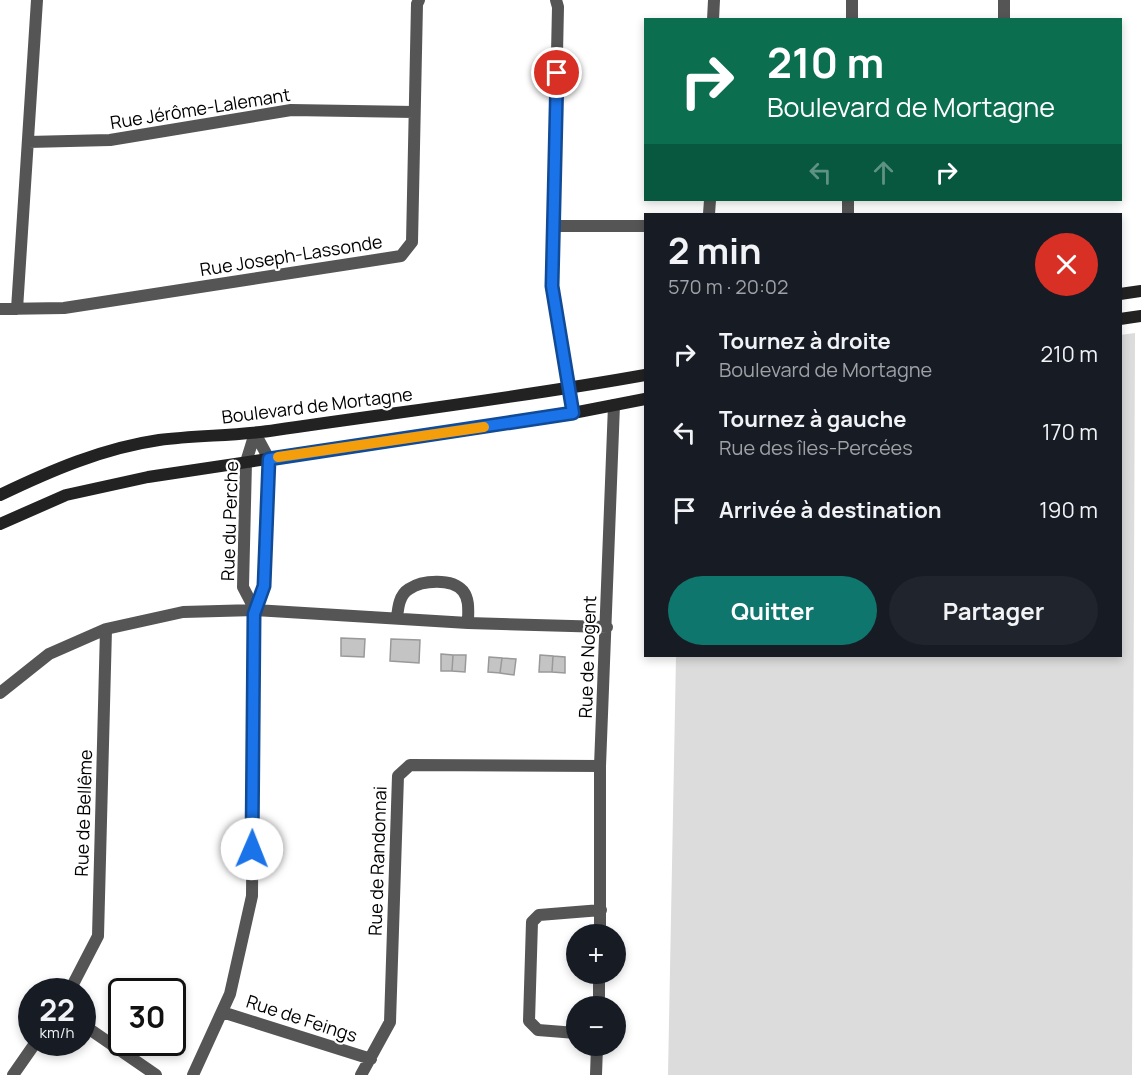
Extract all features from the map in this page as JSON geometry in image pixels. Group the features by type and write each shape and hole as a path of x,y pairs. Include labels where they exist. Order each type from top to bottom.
{"main road":[{"path":"1122,294 1141,291"},
{"path":"1122,319 1141,316"},
{"name":"Boulevard de Mortagne","path":"0,495 47,472 100,453 158,440 255,434 644,375"},
{"path":"0,524 66,495 148,477 573,413 644,399"}],"street":[{"path":"16,309 37,0"},
{"name":"Rue Joseph-Lassonde","path":"0,309 64,308 401,255 412,242 417,4 419,0"},
{"path":"556,0 558,7 552,286 573,413"},
{"path":"714,0 714,18"},
{"path":"852,0 852,18"},
{"path":"1004,0 1004,18"},
{"name":"Rue Jérôme-Lalemant","path":"28,142 110,140 291,110 414,112"},
{"path":"553,226 644,226"},
{"name":"Rue de Nogent","path":"600,924 600,766 614,405"},
{"name":"Rue du Perche","path":"193,1075 230,994 252,896 255,610 264,586 269,459 255,434"},
{"name":"Rue du Perche","path":"255,434 246,462 243,587 255,610"},
{"path":"397,618 399,603 408,589 426,583 448,583 462,590 469,604 468,623"},
{"path":"0,693 49,654 106,629 183,612 255,610 468,623 607,627"},
{"name":"Rue de Bellême","path":"76,978 98,936 106,629"},
{"name":"Rue de Randonnai","path":"361,1075 390,1022 398,776 410,765 600,766"},
{"path":"566,1032 538,1030 529,1022 532,922 538,915 601,910"},
{"name":"Rue de Feings","path":"222,1012 370,1059"},
{"path":"96,1034 156,1075"},
{"path":"13,1075 26,1056"},
{"path":"596,1075 597,1056"}],"shaded area":[{"path":"1135,333 1132,1075 668,1075 676,657 1122,657 1122,335"}],"building":[{"path":"341,638 365,639 364,657 341,656"},
{"path":"391,639 420,640 419,663 390,661"},
{"path":"441,654 453,655 452,671 441,671"},
{"path":"453,655 466,655 465,672 452,671"},
{"path":"540,655 553,656 552,672 539,672"},
{"path":"553,656 565,657 565,673 552,672"},
{"path":"489,657 502,658 500,673 488,672"},
{"path":"502,658 516,659 514,675 500,673"}],"slow traffic":[{"path":"278,457 484,427"}],"route":[{"path":"252,849 254,614 264,586 269,459 573,413 552,286 557,73"}]}
